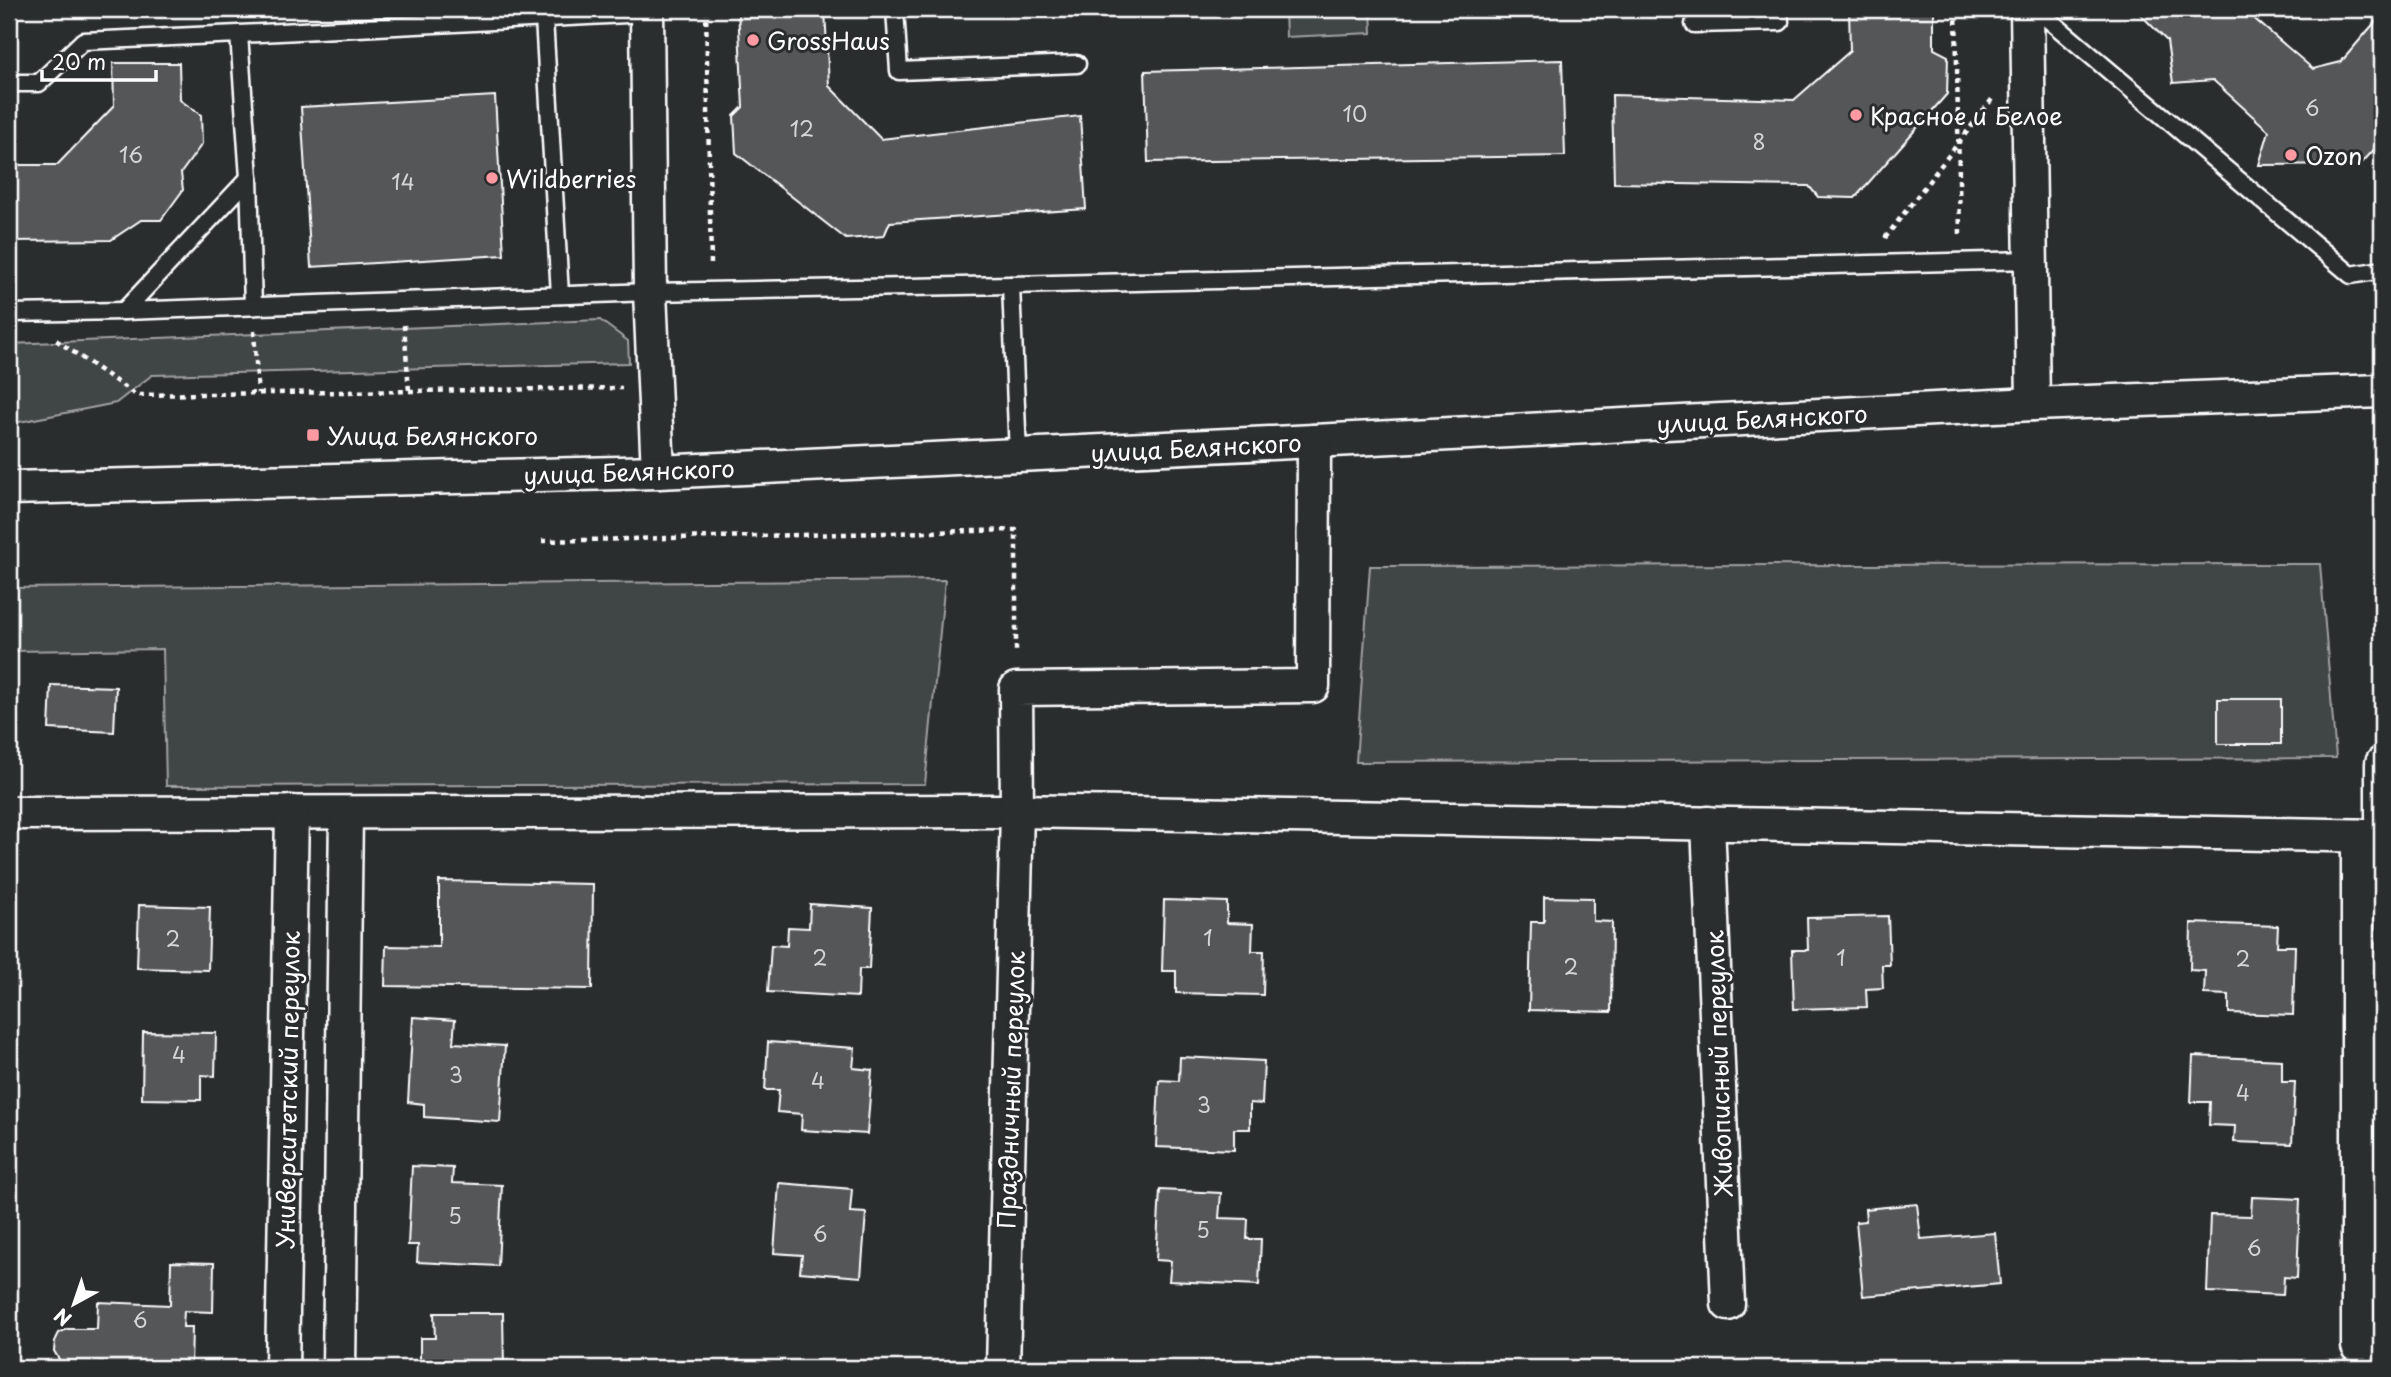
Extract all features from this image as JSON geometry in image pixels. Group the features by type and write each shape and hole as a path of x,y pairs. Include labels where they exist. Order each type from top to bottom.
{"street":[{"path":"2027,9 2033,404"},
{"path":"647,11 650,292 658,472"},
{"name":"улица Белянского","path":"9,488 658,472 2033,404 2382,391"},
{"path":"1016,689 1313,686 1314,441"},
{"name":"Праздничный переулок","path":"1003,1368 1017,811 1016,689"},
{"path":"2382,763 2382,816"},
{"path":"9,813 1017,811 2370,836 2370,1345"},
{"name":"Университетский переулок","path":"282,1368 292,812"},
{"path":"339,1368 346,813"},
{"name":"Живописный переулок","path":"1708,823 1728,1304"}],"lane":[{"path":"895,9 899,71 1077,64"},
{"path":"1694,24 1780,22 1779,9"},
{"path":"2036,9 2351,275 2382,270"},
{"path":"9,83 39,83 83,41 647,11"},
{"path":"544,18 560,295"},
{"path":"239,34 253,305"},
{"path":"124,311 248,178"},
{"path":"13,313 650,292 2031,260"},
{"path":"1011,285 1018,455"}],"path":[{"path":"706,9 712,291"},
{"path":"1956,9 1960,262"},
{"path":"1864,264 2028,53"},
{"path":"402,300 409,391"},
{"path":"253,305 258,393"},
{"path":"13,313 136,394 654,388"},
{"path":"542,541 1016,530 1016,689"}],"shaded area":[{"path":"1285,9 1371,9 1372,33 1286,37"},
{"path":"600,320 628,341 629,363 152,375 116,403 9,424 9,344"},
{"path":"2320,564 2336,758 1356,762 1370,566"},
{"path":"945,580 925,784 166,786 163,649 9,651 9,588"}],"building":[{"path":"738,9 825,9 829,86 881,139 1080,116 1086,209 890,222 884,236 846,239 736,153 734,116 743,107"},
{"path":"1849,9 1934,9 1934,49 1948,56 1947,94 1855,198 1818,197 1809,186 1614,183 1612,95 1794,100 1850,51"},
{"path":"2142,9 2243,9 2313,69 2341,62 2382,14 2382,141 2361,164 2259,165 2269,131 2213,80 2173,83 2167,41 2140,14"},
{"path":"1562,60 1565,156 1148,162 1145,71"},
{"path":"113,63 179,63 180,100 201,115 202,144 181,173 183,190 161,220 141,220 111,240 9,241 9,165 57,165 114,106"},
{"path":"495,96 504,255 311,267 301,107"},
{"path":"51,685 116,687 114,732 49,729"},
{"path":"2218,699 2281,699 2281,744 2218,744"},
{"path":"439,881 593,884 592,989 385,986 386,946 439,947"},
{"path":"1544,897 1593,898 1593,921 1612,922 1611,1012 1529,1010 1531,922 1544,922"},
{"path":"1164,900 1227,902 1227,923 1253,924 1252,951 1264,951 1263,995 1176,993 1176,971 1162,971"},
{"path":"810,904 872,908 869,969 859,969 858,997 768,992 771,945 787,946 788,927 809,928"},
{"path":"139,905 210,907 208,970 137,968"},
{"path":"1888,916 1890,965 1882,965 1883,988 1866,989 1867,1007 1794,1009 1792,950 1808,950 1807,918"},
{"path":"2191,923 2278,926 2277,946 2295,946 2293,1015 2229,1013 2229,995 2204,994 2205,971 2190,970"},
{"path":"413,1017 455,1020 453,1043 505,1046 500,1122 424,1117 424,1104 408,1102"},
{"path":"143,1032 216,1033 215,1076 201,1075 201,1100 142,1099"},
{"path":"768,1042 855,1048 853,1068 872,1070 867,1134 801,1130 802,1114 777,1112 779,1090 765,1090"},
{"path":"2193,1056 2282,1060 2282,1082 2295,1082 2292,1144 2234,1142 2235,1126 2209,1125 2210,1102 2191,1102"},
{"path":"1180,1057 1264,1061 1262,1104 1250,1103 1250,1129 1234,1129 1234,1150 1156,1147 1159,1080 1179,1081"},
{"path":"412,1166 453,1168 452,1183 502,1185 498,1266 417,1262 418,1245 408,1245"},
{"path":"779,1183 852,1189 850,1212 866,1213 861,1277 800,1272 802,1255 774,1253"},
{"path":"1160,1190 1221,1193 1219,1218 1248,1219 1247,1239 1261,1239 1259,1285 1169,1281 1171,1261 1156,1260"},
{"path":"2252,1197 2300,1199 2297,1278 2284,1277 2283,1295 2207,1292 2210,1215 2251,1216"},
{"path":"1917,1204 1921,1239 1995,1233 2000,1284 1863,1296 1856,1222 1866,1221 1865,1209"},
{"path":"171,1262 214,1263 213,1312 184,1311 183,1327 192,1327 191,1368 70,1367 60,1361 54,1351 59,1333 67,1329 97,1329 98,1302 170,1305"},
{"path":"434,1313 503,1313 504,1368 420,1368 420,1338 435,1338"}],"place":[{"name":"GrossHaus","path":"753,40"},
{"name":"Красное и Белое","path":"1856,115"},
{"name":"Ozon","path":"2291,155"},
{"name":"Wildberries","path":"492,178"},
{"name":"Улица Белянского","path":"313,435"}]}
